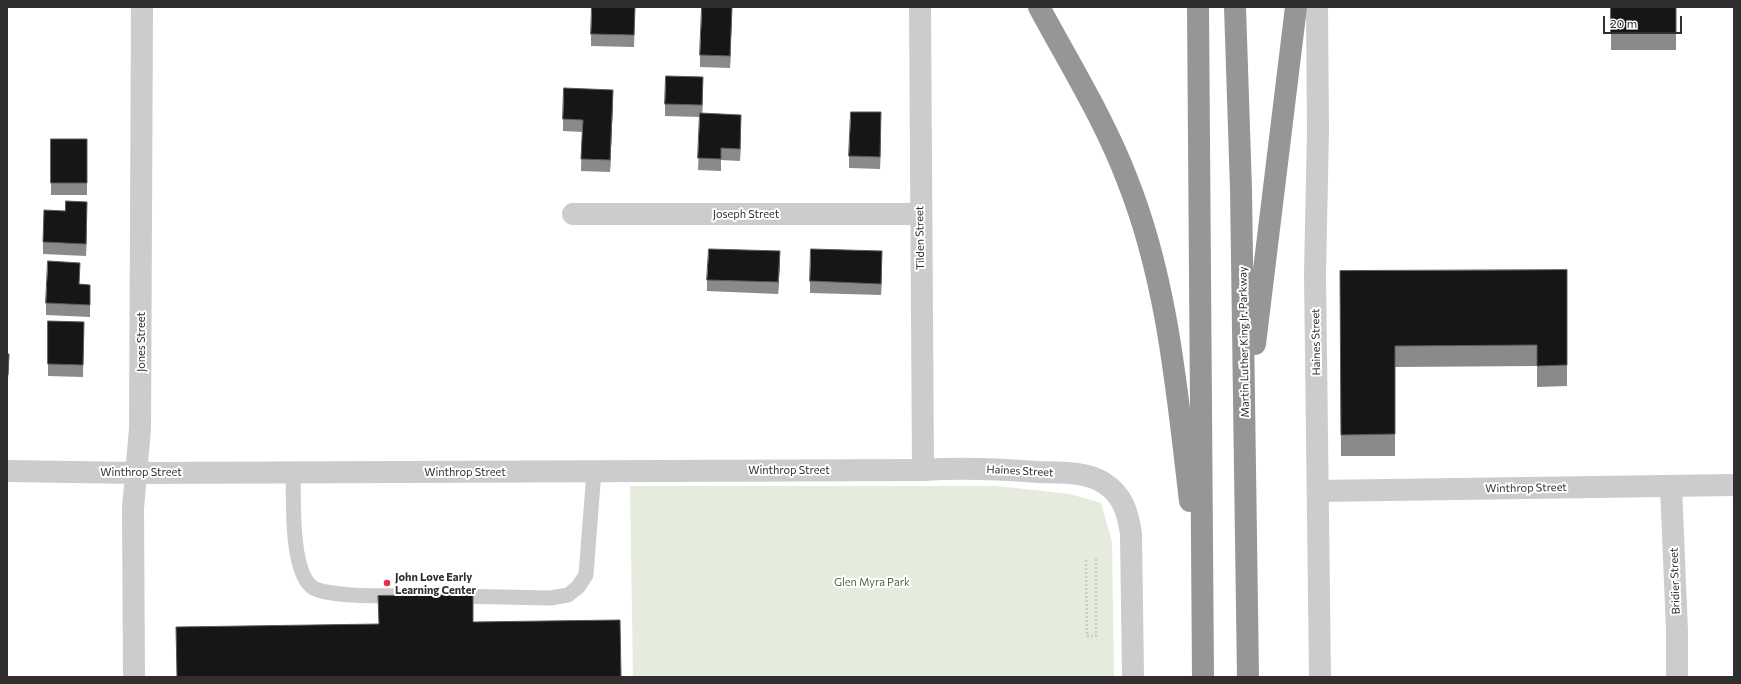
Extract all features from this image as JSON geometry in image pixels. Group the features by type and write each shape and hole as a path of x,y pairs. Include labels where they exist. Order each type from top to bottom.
{"highway":[{"path":"1039,7 1103,126 1127,179 1145,231 1169,332 1203,615"},
{"path":"1198,7 1203,677"},
{"name":"Martin Luther King Jr. Parkway","path":"1235,7 1241,196 1248,677"},
{"path":"1245,423 1296,7"}],"street":[{"name":"Jones Street","path":"134,677 133,508 140,429 142,7"},
{"name":"Tilden Street","path":"920,7 920,214 923,470"},
{"name":"Haines Street","path":"1317,7 1318,130 1315,274 1320,677"},
{"name":"Joseph Street","path":"573,214 920,214"},
{"name":"Haines Street","path":"923,470 964,467 1090,476 1104,483 1119,497 1128,513 1131,534 1133,677"},
{"name":"Winthrop Street","path":"7,471 137,473 923,470"},
{"name":"Winthrop Street","path":"1318,491 1734,485"},
{"name":"Bridier Street","path":"1671,486 1677,630 1677,677"}],"lane":[{"path":"293,472 296,556 301,572 312,587 332,594 550,598 568,595 578,587 586,574 594,471"}],"path":[{"path":"1086,560 1087,636 1096,636 1096,558"}],"green space":[{"name":"Glen Myra Park","path":"630,486 997,486 1070,494 1101,503 1112,542 1114,677 633,677"}],"building":[{"path":"592,7 635,7 634,35 591,34"},
{"path":"702,7 732,7 730,56 700,55"},
{"path":"1611,7 1676,7 1676,33 1611,33"},
{"path":"666,76 703,77 702,105 665,104"},
{"path":"564,88 613,90 610,160 581,159 583,120 563,119"},
{"path":"851,112 881,112 880,157 849,156"},
{"path":"700,113 741,115 740,149 721,148 721,159 698,158"},
{"path":"51,139 87,139 87,183 51,183"},
{"path":"66,201 87,202 86,244 43,242 44,210 65,211"},
{"path":"709,249 780,251 778,282 707,280"},
{"path":"811,249 882,251 881,284 810,281"},
{"path":"48,261 80,263 79,284 90,285 90,305 46,303"},
{"path":"1567,270 1567,365 1537,366 1537,345 1395,346 1395,434 1341,435 1340,271"},
{"path":"48,321 84,322 83,365 48,364"},
{"path":"7,354 9,354 8,375 7,375"},
{"path":"473,594 473,622 620,620 621,677 177,677 176,627 379,624 378,596"}],"place":[{"name":"John Love Early Learning Center","path":"387,583"}]}
